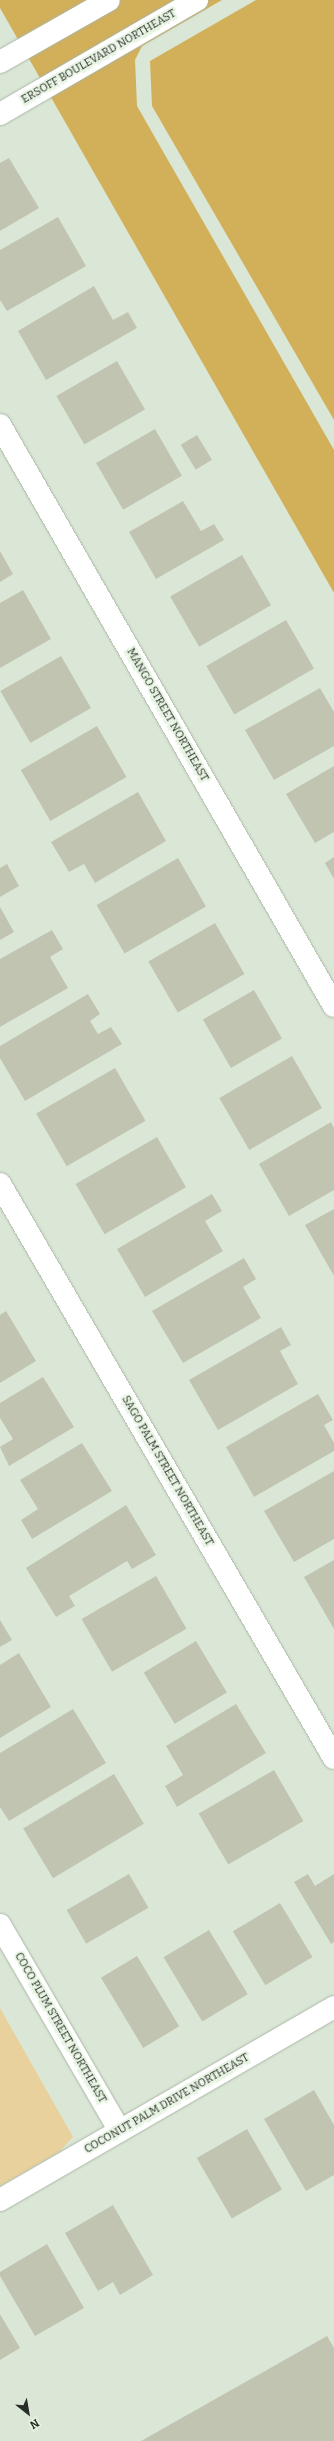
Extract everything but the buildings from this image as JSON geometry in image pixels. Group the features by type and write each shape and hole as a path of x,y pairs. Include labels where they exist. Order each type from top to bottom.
{"street":[{"path":"0,62 109,0"},
{"name":"ERSOFF BOULEVARD NORTHEAST","path":"0,114 197,0"},
{"name":"MANGO STREET NORTHEAST","path":"0,425 334,1006"},
{"name":"SAGO PALM STREET NORTHEAST","path":"0,1184 334,1758"},
{"name":"COCO PLUM STREET NORTHEAST","path":"0,1926 120,2131"},
{"name":"COCONUT PALM DRIVE NORTHEAST","path":"0,2200 334,2007"}],"shaded area":[{"path":"0,0 222,0 142,46 135,60 137,106 334,450 334,593 0,8"},
{"path":"256,0 334,0 334,420 152,106 150,61"},
{"path":"0,2008 73,2137 59,2152 0,2186"}]}
